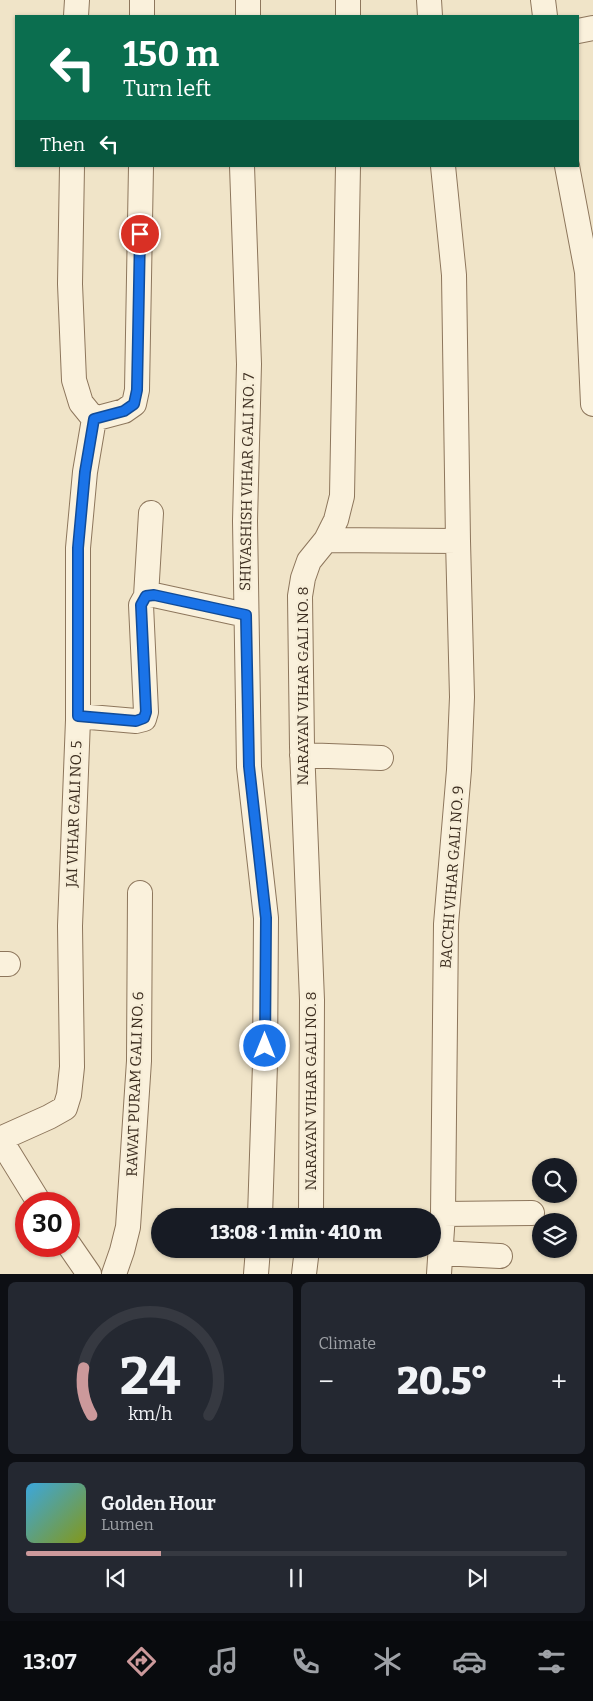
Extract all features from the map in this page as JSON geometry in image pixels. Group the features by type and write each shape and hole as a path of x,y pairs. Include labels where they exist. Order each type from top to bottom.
{"street":[{"path":"76,15 77,0"},
{"path":"142,0 142,15"},
{"path":"248,0 248,15"},
{"path":"348,0 348,15"},
{"path":"429,0 430,15"},
{"path":"543,0 545,15"},
{"path":"579,31 593,28"},
{"path":"72,167 70,284 74,380 81,403 94,419 124,411 134,404 137,390 141,167"},
{"name":"SHIVASHISH VIHAR GALI NO. 7","path":"242,167 249,364 244,521 249,766 266,918 265,1064 260,1208"},
{"name":"NARAYAN VIHAR GALI NO. 8","path":"311,1208 312,1000 302,755 300,596 303,578 309,562 326,540 336,520 342,496 348,167"},
{"name":"BACCHI VIHAR GALI NO. 9","path":"440,1263 443,1214 446,924 459,770 462,697 454,275 443,167"},
{"path":"567,167 590,272 593,404"},
{"name":"JAI VIHAR GALI NO. 5","path":"0,1139 49,1118 65,1108 69,1095 72,1067 70,926 78,716 78,548 85,472 94,419"},
{"path":"78,716 136,721 144,718 146,712 141,605 146,596 151,513"},
{"path":"326,540 458,542"},
{"path":"146,596 154,595 246,615"},
{"path":"302,755 381,758"},
{"name":"RAWAT PURAM GALI NO. 6","path":"114,1274 122,1251 129,1218 139,1061 140,893"},
{"path":"0,1139 33,1192"},
{"path":"443,1214 532,1213"},
{"path":"77,1257 89,1274"},
{"path":"256,1274 257,1258"},
{"path":"304,1274 306,1258"},
{"path":"440,1263 504,1265"}],"route":[{"path":"140,234 137,390 134,404 124,411 94,419 85,472 78,548 78,716 136,721 144,718 146,712 141,605 146,596 154,595 246,615 249,766 266,918 265,1046"}]}
